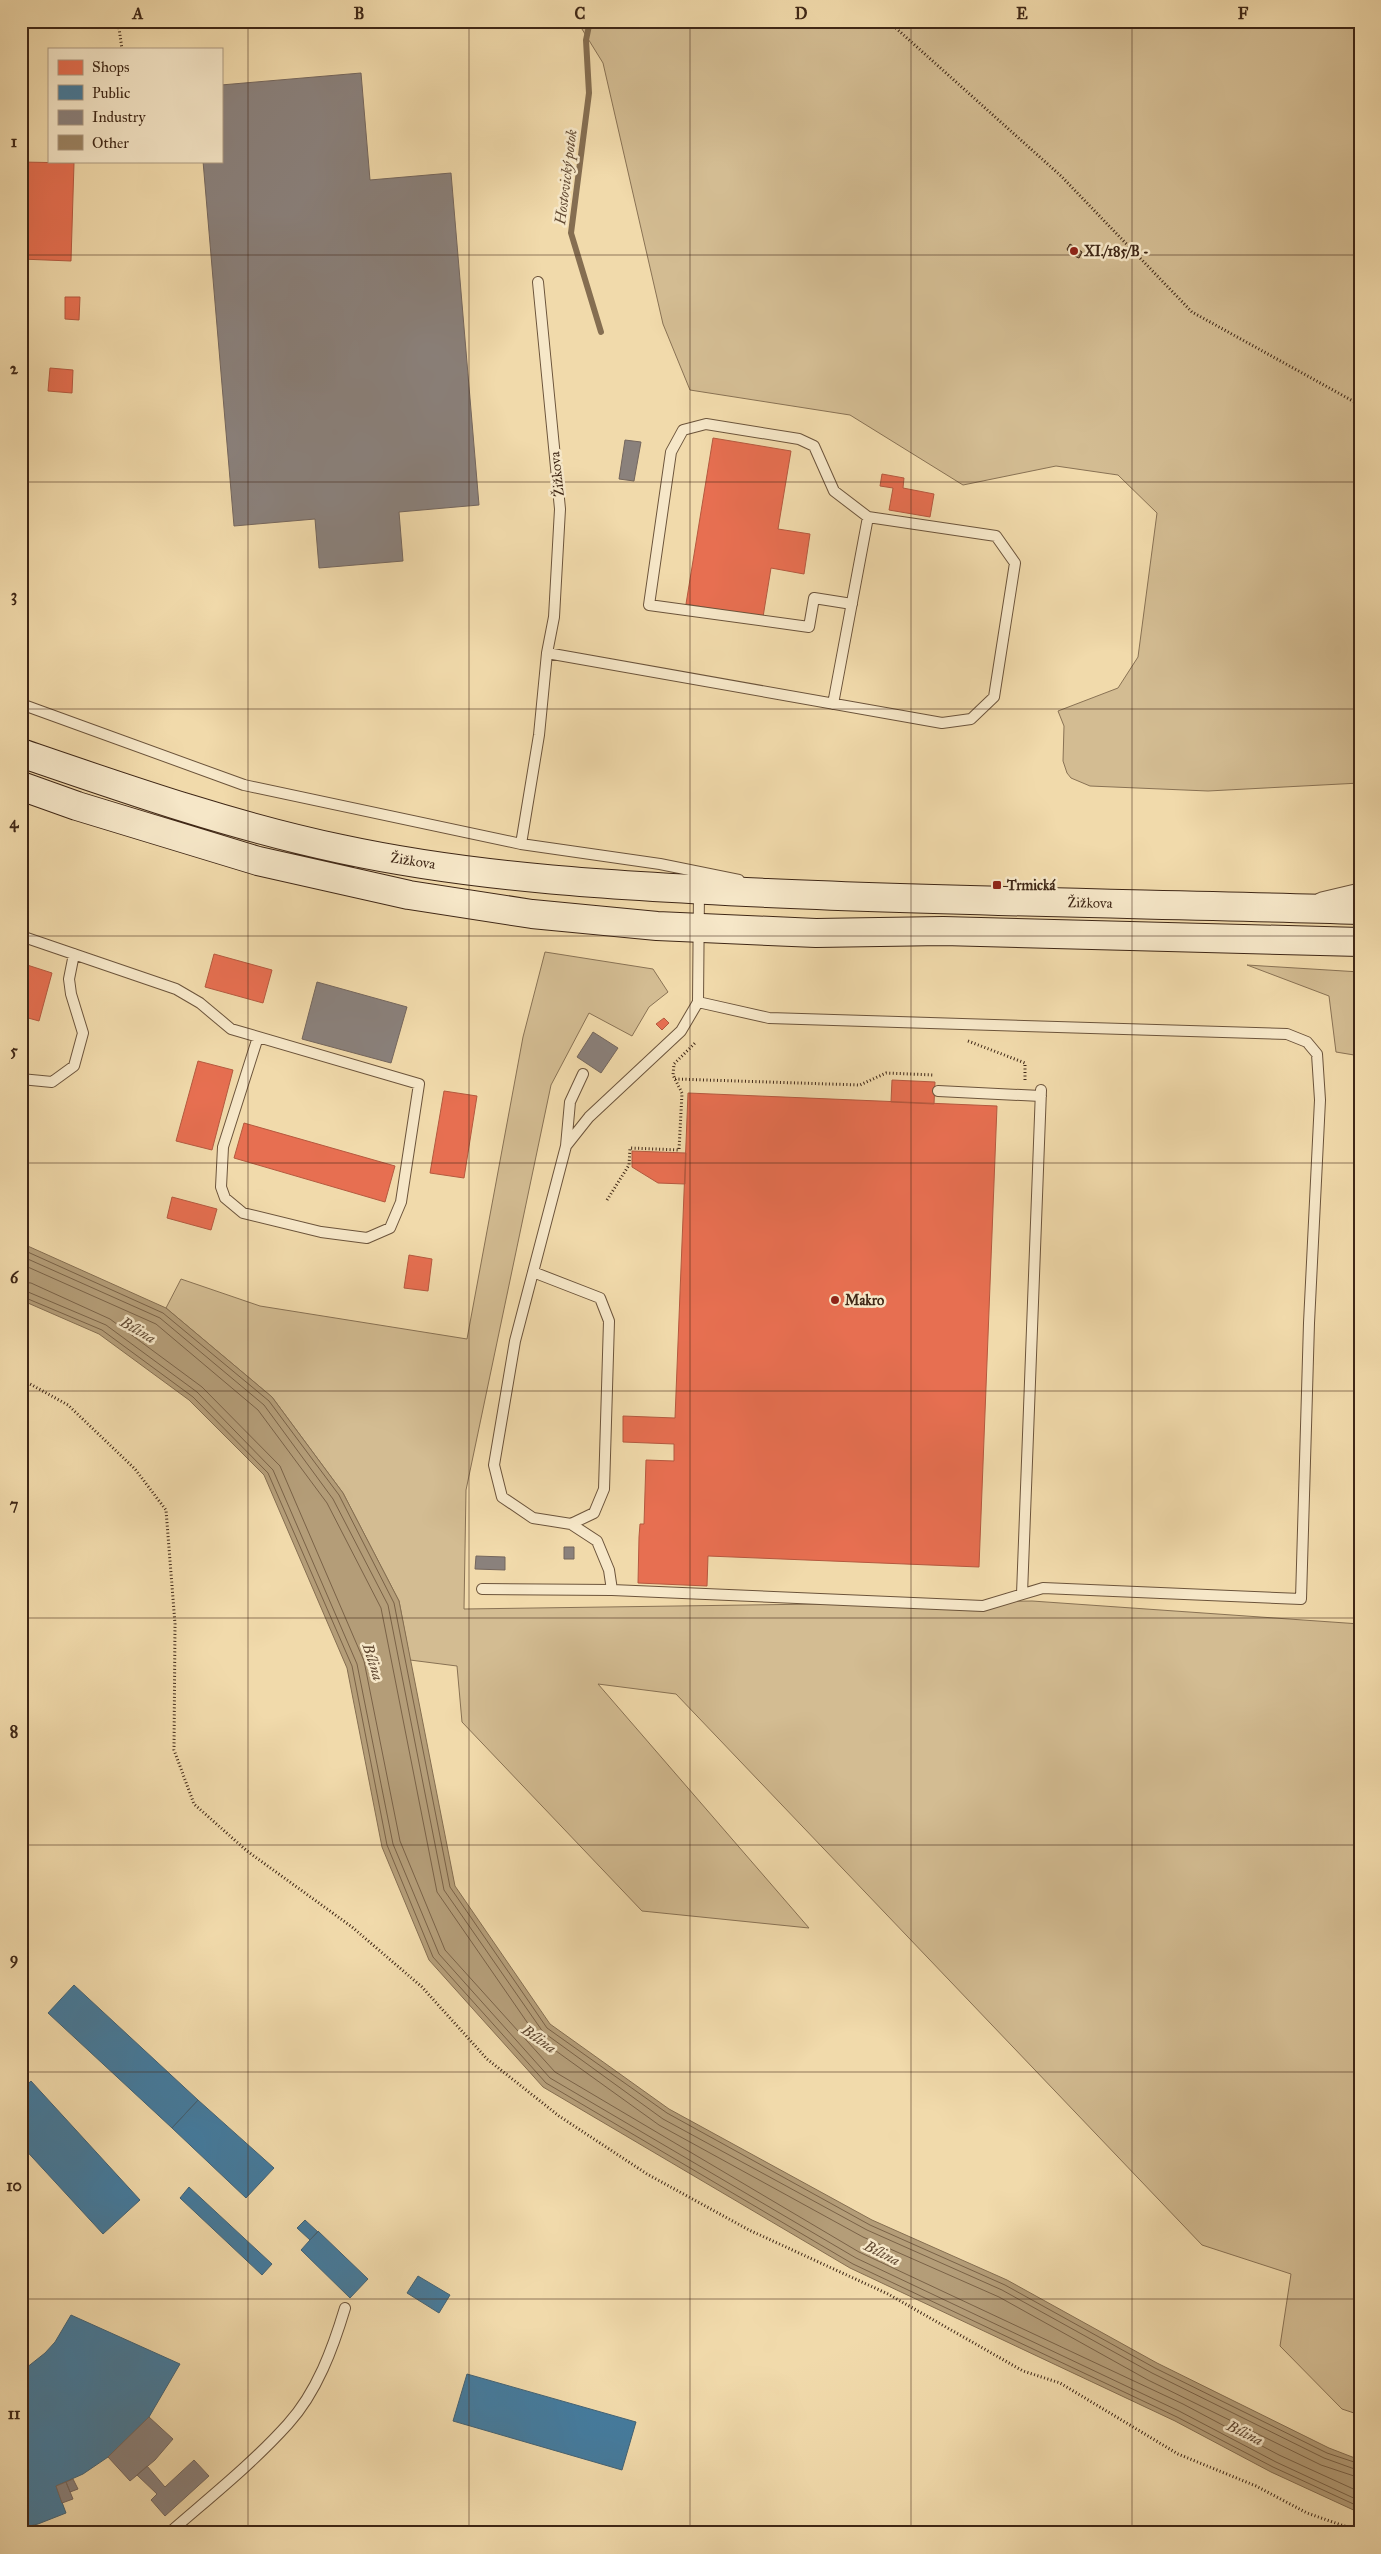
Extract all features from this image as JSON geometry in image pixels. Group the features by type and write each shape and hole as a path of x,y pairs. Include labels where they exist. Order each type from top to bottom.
{"main road":[{"name":"Žižkova","path":"21,753 268,832 343,849 534,878 698,890 818,895 1360,910"},
{"path":"21,786 258,861 335,880 409,895 532,914 698,928 816,933 943,931 1360,942"}],"street":[{"name":"Žižkova","path":"1301,908 1360,893"}],"lane":[{"name":"Žižkova","path":"521,844 539,735 547,653 554,617 560,509 538,282"},
{"path":"547,653 942,723 971,719 994,696 1015,563 996,536 868,517 834,491 814,446 799,439 706,424 683,430 671,452 648,605 809,626 814,598 852,604"},
{"path":"833,704 868,517"},
{"name":"Žižkova","path":"21,704 244,785 521,844 660,864 818,895"},
{"path":"566,1146 589,1117 681,1031 698,1002 698,890"},
{"path":"21,936 176,988 200,1003 230,1029 258,1037 419,1084 402,1202 390,1228 367,1238 321,1232 242,1213 225,1198 221,1187 223,1148 258,1037"},
{"path":"21,1079 52,1082 74,1066 83,1033 71,994 69,979 74,954"},
{"path":"482,1589 612,1590 983,1606 1042,1588 1301,1599 1309,1323 1319,1109 1317,1054 1307,1042 1287,1034 769,1018 698,1002"},
{"path":"583,1074 570,1102 566,1146 515,1341 494,1465 502,1497 533,1518 572,1524 597,1541 609,1570 612,1590"},
{"path":"938,1091 1041,1093 1022,1594"},
{"path":"533,1272 600,1298 609,1322 604,1489 594,1513 572,1524"},
{"path":"168,2533 246,2466 289,2424 305,2401 327,2359 345,2308"}],"path":[{"path":"118,21 122,48"},
{"path":"888,21 1060,176 1192,312 1360,405"},
{"path":"963,1040 1025,1063 1025,1080 1015,1080"},
{"path":"607,1200 629,1165 630,1148 679,1150 682,1092 675,1079 674,1064 695,1043"},
{"path":"675,1079 860,1085 886,1073 936,1076"},
{"path":"21,1378 68,1405 135,1469 166,1510 175,1624 174,1750 194,1804 247,1851 352,1927 408,1975 488,2059 559,2116 647,2174 749,2230 888,2294 1022,2371 1060,2383 1178,2454 1256,2486 1307,2513 1344,2526 1360,2528"}],"shaded area":[{"path":"577,21 1360,21 1360,783 1208,791 1090,786 1071,778 1063,761 1064,726 1058,711 1118,688 1138,657 1157,513 1118,475 1056,466 963,485 850,415 690,390 663,324 603,63"},
{"path":"545,952 653,969 668,992 649,1007 632,1036 589,1013 551,1085 466,1490 464,1609 1032,1601 1360,1624 1360,2415 1342,2409 1280,2346 1291,2274 1202,2245 676,1694 598,1684 809,1928 642,1911 462,1722 457,1666 410,1660 399,1601 343,1493 272,1397 166,1308 181,1279 260,1306 467,1339 523,1037"},
{"path":"1247,965 1360,972 1360,1056 1336,1052 1329,996"}],"water":[{"name":"Bílina","path":"21,1243 166,1308 272,1397 343,1493 399,1601 455,1886 550,2024 669,2109 872,2220 1007,2280 1157,2363 1329,2448 1360,2460 1360,2513 1271,2472 1175,2421 850,2268 543,2087 429,1960 382,1847 347,1668 264,1475 189,1400 99,1334 21,1300"}],"building: Shops":[{"path":"21,162 74,163 71,261 21,259"},
{"path":"65,297 80,297 79,320 65,319"},
{"path":"50,368 73,370 72,393 48,391"},
{"path":"713,438 791,451 778,529 810,534 804,574 771,568 763,617 686,604"},
{"path":"882,474 904,478 903,488 934,494 930,517 889,510 893,488 880,486"},
{"path":"214,954 272,970 263,1003 205,987"},
{"path":"21,963 52,973 39,1021 21,1016"},
{"path":"664,1018 669,1023 662,1030 656,1024"},
{"path":"198,1061 233,1070 212,1150 176,1141"},
{"path":"892,1080 935,1082 934,1104 891,1102"},
{"path":"444,1091 477,1096 464,1178 430,1173"},
{"name":"Makro","path":"688,1093 997,1106 979,1567 708,1556 707,1586 638,1583 640,1524 644,1524 646,1460 674,1461 674,1444 623,1442 623,1416 675,1418"},
{"path":"244,1123 395,1166 385,1202 234,1158"},
{"path":"632,1151 686,1153 685,1184 658,1183 632,1167"},
{"path":"172,1197 217,1209 211,1230 167,1218"},
{"path":"409,1255 432,1259 428,1291 404,1288"}],"building: Public":[{"path":"74,1985 198,2100 172,2128 48,2013"},
{"path":"31,2081 140,2200 103,2234 21,2145 21,2090"},
{"path":"198,2100 274,2168 246,2198 172,2128"},
{"path":"189,2187 272,2264 262,2275 180,2198"},
{"path":"305,2220 318,2232 310,2240 297,2228"},
{"path":"318,2231 368,2279 350,2298 301,2250"},
{"path":"418,2276 450,2295 439,2313 407,2293"},
{"path":"71,2315 180,2364 149,2417 108,2457 83,2474 56,2486 66,2513 38,2524 21,2528 21,2372 45,2353 55,2342"},
{"path":"467,2374 636,2422 622,2470 453,2421"}],"building: Industry":[{"path":"361,73 370,180 451,173 479,505 399,512 403,561 319,568 315,519 234,526 203,162 222,162 222,85"},
{"path":"625,440 641,442 634,481 619,479"},
{"path":"317,982 407,1007 391,1063 302,1039"},
{"path":"593,1032 618,1048 601,1073 577,1057"},
{"path":"564,1547 574,1547 574,1559 564,1559"},
{"path":"476,1556 505,1557 505,1570 475,1569"},
{"path":"149,2417 173,2439 155,2460 130,2481 108,2457"},
{"path":"194,2460 209,2476 165,2516 151,2500 157,2494 137,2475 147,2466 165,2487"},
{"path":"73,2479 78,2489 70,2492 66,2482"},
{"path":"66,2482 73,2499 62,2503 56,2486"}],"building: Other":[{"name":"XI./185/B -","path":"1070,244 1082,252 1079,258 1070,254 1067,249"}],"waterway":[{"name":"Hostovický potok","path":"590,21 586,40 589,93 571,233 601,332"}],"place":[{"name":"XI./185/B -","path":"1074,251"},
{"name":"Trmická","path":"997,885"},
{"name":"Makro","path":"835,1300"}]}
